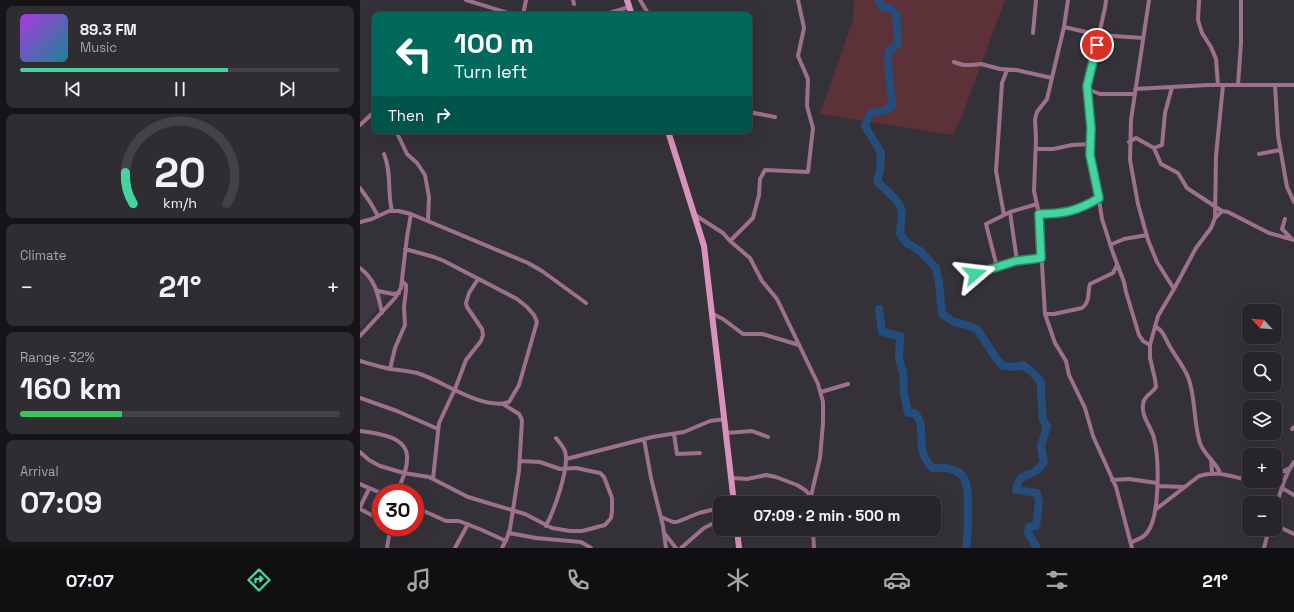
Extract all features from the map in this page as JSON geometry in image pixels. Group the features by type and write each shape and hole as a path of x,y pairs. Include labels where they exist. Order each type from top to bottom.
{"main road":[{"path":"627,0 631,12"},
{"path":"669,134 704,246 709,278 711,313 733,496"},
{"path":"738,536 739,548"}],"street":[{"path":"466,0 505,12"},
{"path":"524,12 526,0"},
{"path":"640,0 647,12"},
{"path":"730,241 753,218 759,195 760,179 765,170 808,172 813,128 807,106 808,79 798,56 804,28 798,0"},
{"path":"1033,33 1036,0"},
{"path":"1068,0 1064,27 1047,99 1035,116 1036,148 1034,178 1036,204 1039,214 1045,314 1055,343 1066,361 1069,375 1085,408 1093,436 1118,492 1125,523 1132,542 1132,548"},
{"path":"1106,0 1087,89 1091,128 1091,159 1095,174 1102,219 1110,245 1124,282 1139,335 1143,341 1150,344"},
{"path":"1149,0 1131,120 1129,142 1130,160 1136,196 1147,235 1157,262 1174,289"},
{"path":"1199,0 1198,20 1202,33 1211,47 1216,59 1218,85"},
{"path":"1238,85 1241,43 1241,0"},
{"path":"613,12 629,7"},
{"path":"1064,27 1099,35 1143,38"},
{"path":"954,62 963,65 981,64 1052,78"},
{"path":"1004,215 996,166 1002,83 1007,70"},
{"path":"1087,89 1100,94 1135,92 1172,87 1218,85 1294,85"},
{"path":"1132,542 1146,534 1155,510 1158,470 1154,437 1143,413 1144,398 1156,387 1150,358 1150,344 1162,306 1174,289 1196,248 1212,228 1215,218 1216,156 1223,85"},
{"path":"1275,85 1280,150 1287,187 1293,200"},
{"path":"1154,148 1162,145 1165,113 1172,87"},
{"path":"361,122 372,113"},
{"path":"752,113 776,117"},
{"path":"397,134 407,154 417,163 425,175 429,197 428,221"},
{"path":"1129,142 1136,138 1154,148 1161,164 1178,173 1187,188 1222,211 1228,212 1269,233 1293,240"},
{"path":"1036,148 1053,149 1072,145 1091,144"},
{"path":"1259,154 1280,150"},
{"path":"384,154 388,166 389,196 392,211"},
{"path":"360,188 378,216"},
{"path":"1039,214 1069,212 1082,208 1099,198"},
{"path":"997,267 986,225 987,222 1010,212 1036,204"},
{"path":"360,222 385,212 392,211 411,214 542,271 586,303"},
{"path":"1215,218 1222,211"},
{"path":"1010,212 1016,261"},
{"path":"360,336 399,293 411,214"},
{"path":"694,215 723,233 750,258 762,281 777,300 803,351 821,392 823,402 823,423 820,451 811,496"},
{"path":"1285,219 1282,229 1293,240"},
{"path":"1110,245 1124,239 1147,235"},
{"path":"406,250 444,261 517,299 534,315 537,322 536,329 531,340 519,385 509,402 503,404"},
{"path":"975,274 1016,261 1041,258"},
{"path":"1045,314 1054,314 1082,308 1088,300 1090,284 1113,273 1117,265"},
{"path":"360,268 371,279 378,291 382,313"},
{"path":"433,479 438,429 442,415 455,389 466,360 482,341 482,329 466,303 469,293 478,279"},
{"path":"390,369 395,348 405,325 404,306 406,284 402,281"},
{"path":"378,291 393,294 399,293"},
{"path":"711,313 723,318 743,334 762,334 799,345"},
{"path":"1155,326 1162,331 1168,345 1187,376 1191,386 1200,442 1217,466 1220,473"},
{"path":"360,361 390,369 418,374 433,379 479,401 503,404 522,416 520,461 509,533 502,548"},
{"path":"821,392 848,384"},
{"path":"360,398 396,410 438,429"},
{"path":"566,459 644,439 674,434 710,421 725,419"},
{"path":"360,431 386,435 404,447 408,456 400,484"},
{"path":"726,433 752,431 768,437"},
{"path":"674,434 677,454 700,453"},
{"path":"546,526 554,510 565,468 565,451 556,438"},
{"path":"644,439 651,478 661,517 666,548"},
{"path":"360,452 380,466 433,479 468,497 525,514 546,526 582,531 605,524 611,518 612,498 604,477 600,473 576,468 560,469 540,462 520,461"},
{"path":"1211,459 1212,473"},
{"path":"1279,496 1290,468 1294,462"},
{"path":"1282,472 1290,468"},
{"path":"1155,510 1199,476 1220,473 1242,478"},
{"path":"732,478 747,479 770,475 797,485 811,496"},
{"path":"1112,480 1129,479 1185,487"},
{"path":"360,484 372,490"},
{"path":"1282,488 1294,495"},
{"path":"369,489 360,508 372,515"},
{"path":"661,517 677,522 699,513 713,510"},
{"path":"424,511 446,521 459,521 468,524 506,541"},
{"path":"681,548 707,526 713,523"},
{"path":"455,548 468,524"},
{"path":"1282,528 1294,534"},
{"path":"509,533 536,538 581,542 592,548"},
{"path":"664,533 676,548"},
{"path":"386,548 389,536"},
{"path":"813,536 814,548"},
{"path":"1264,548 1267,536"}],"shaded area":[{"path":"854,0 1005,0 962,116 952,135 820,114 853,20"},
{"path":"360,272 388,294 360,330"}],"waterway":[{"path":"878,0 882,7 890,8 896,14 898,44 889,50 888,56 892,106 883,111 870,113 865,126 881,153 880,170 877,181 900,205 902,215 900,234 907,243 920,251 936,268 942,314 954,322 977,329 1003,366 1016,367 1023,365 1041,382 1043,420 1047,425 1041,447 1044,462 1035,471 1020,479 1016,490 1037,493 1039,502 1036,526 1029,527 1028,533 1037,548"},
{"path":"879,309 882,332 900,336 899,359 903,372 904,394 908,413 915,413 919,418 922,449 928,463 933,468 953,469 964,478 967,492 968,516 966,548"}],"route":[{"path":"975,274 1016,261 1041,258 1039,214 1069,212 1082,208 1099,198 1090,155 1091,128 1087,86 1097,45"}]}
